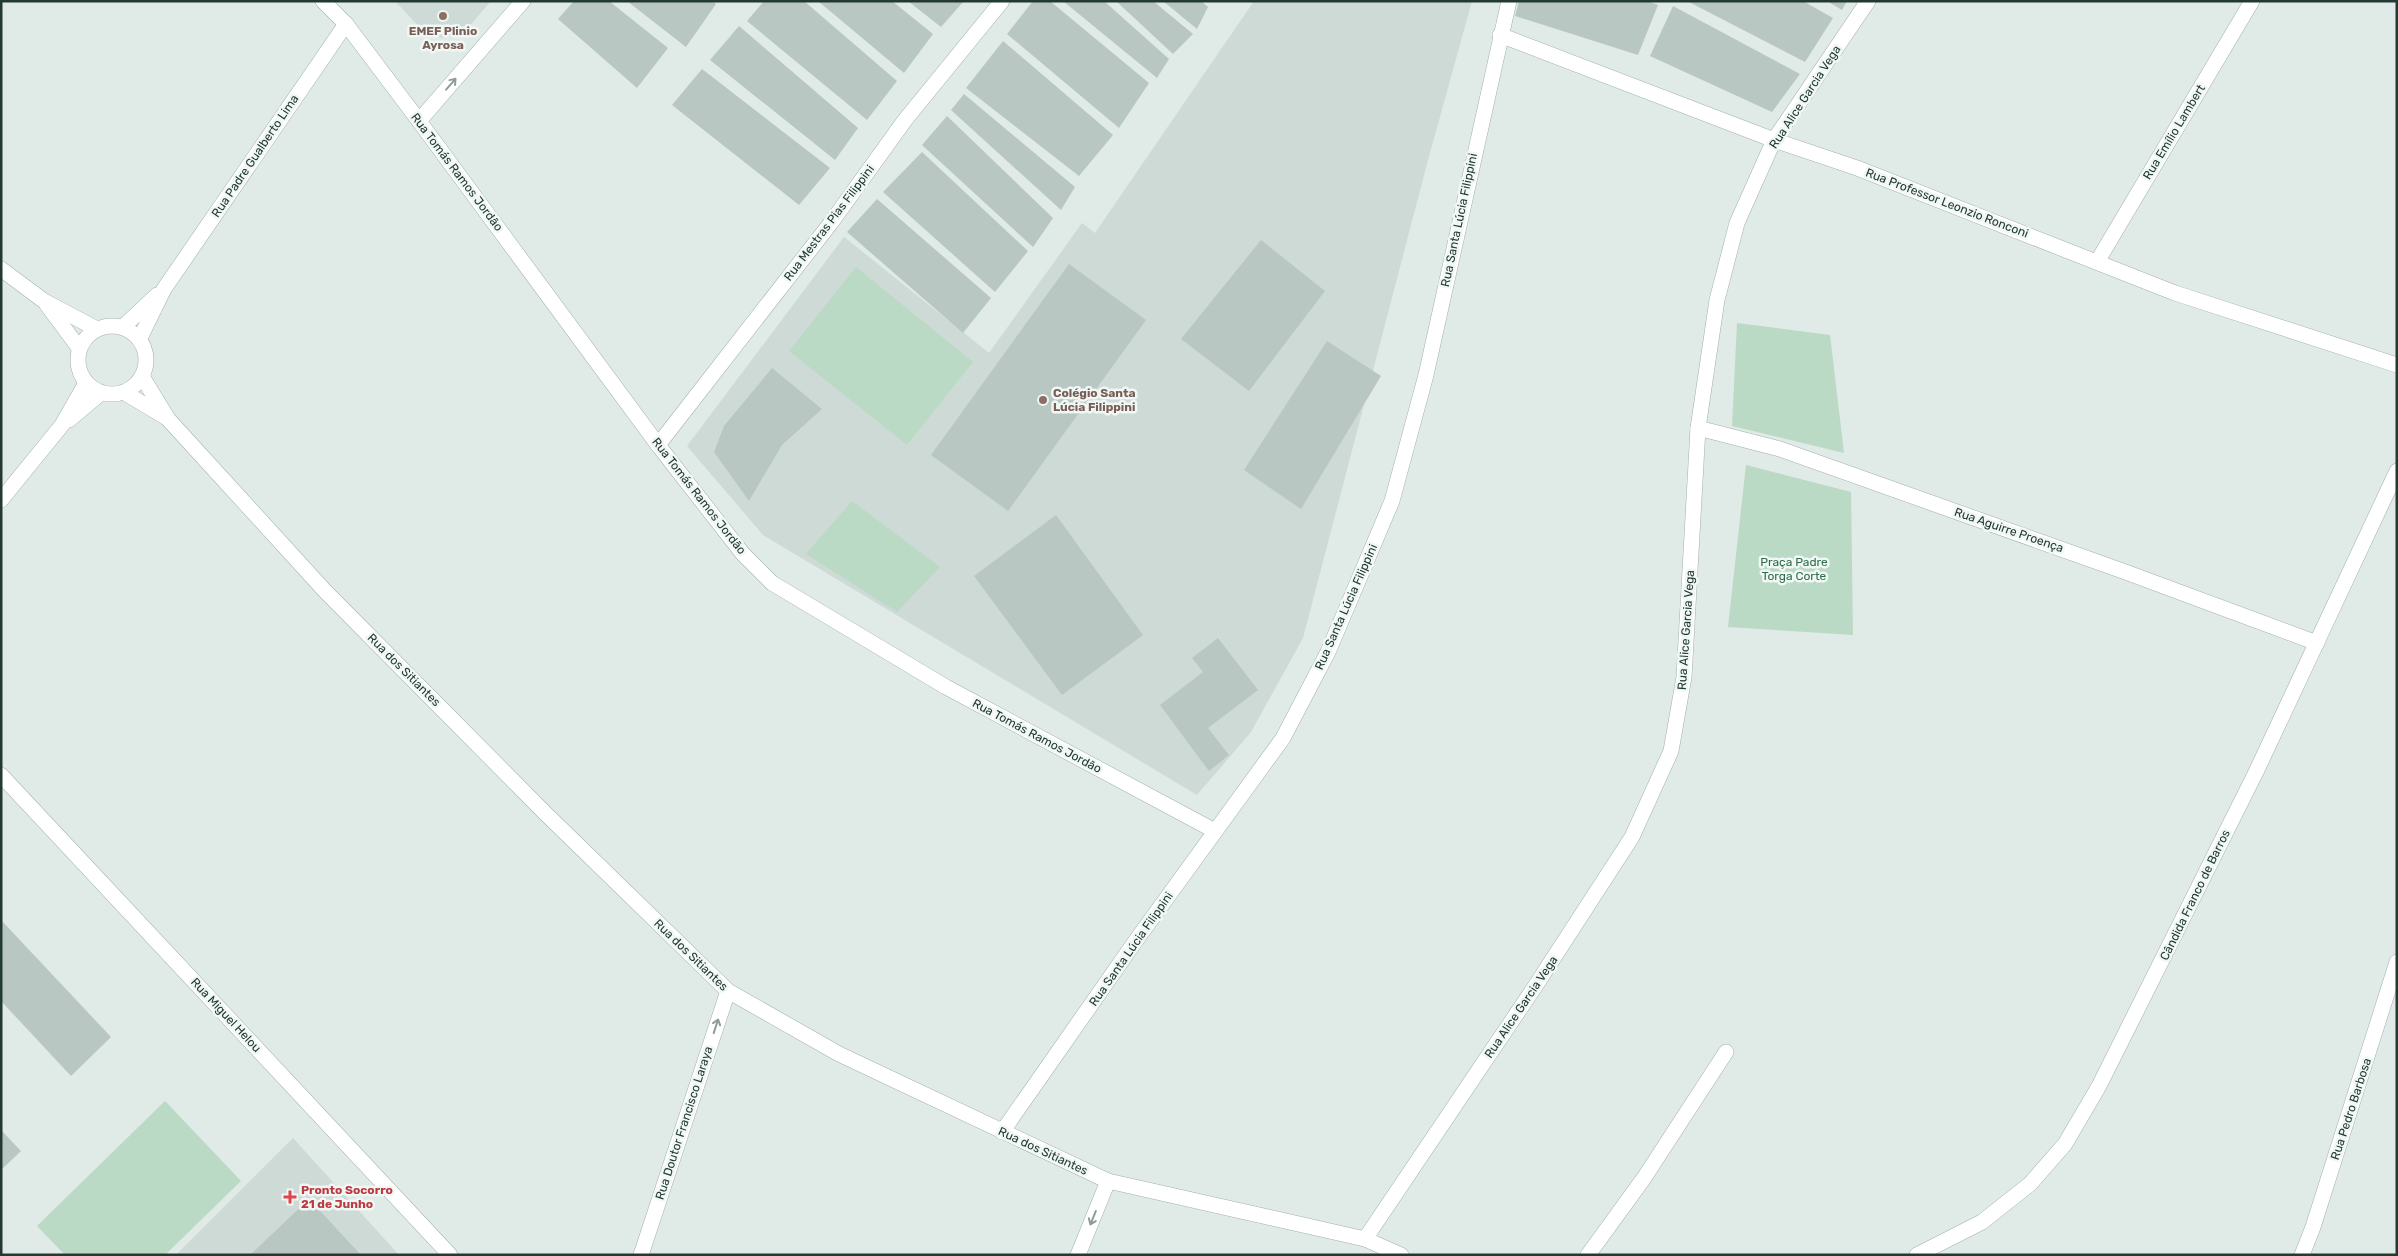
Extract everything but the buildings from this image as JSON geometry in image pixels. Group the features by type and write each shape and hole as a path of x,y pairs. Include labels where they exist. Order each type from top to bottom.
{"street":[{"name":"Rua Tomás Ramos Jordão","path":"323,1 346,24 420,121 658,446 743,554 772,583 946,687 1215,831"},
{"path":"420,121 523,1"},
{"name":"Rua Mestras Pias Filippini","path":"658,446 830,224 905,120 1002,1"},
{"name":"Rua Santa Lúcia Filippini","path":"1002,1132 1283,738 1328,652 1392,501 1426,375 1509,1"},
{"name":"Rua Alice Garcia Vega","path":"1365,1240 1538,982 1632,837 1671,751 1684,677 1698,428 1717,300 1738,222 1774,140 1868,1"},
{"name":"Rua Emílio Lambert","path":"2097,262 2252,1"},
{"name":"Rua Padre Gualberto Lima","path":"140,338 164,289 346,24"},
{"name":"Rua Professor Leonzio Ronconi","path":"1500,35 1774,140 1857,168 2175,293 2397,365"},
{"path":"1,269 44,301 97,329 124,326 140,338 147,357 143,378 125,393 101,393 86,383 78,366 79,348 44,301"},
{"name":"Rua Padre Gualberto Lima","path":"124,326 164,289"},
{"path":"79,348 97,329"},
{"name":"Rua dos Sitiantes","path":"143,378 168,419 325,591 545,813 728,991 838,1054 1108,1181 1365,1240 1401,1255"},
{"path":"1,500 62,425 86,383"},
{"path":"62,425 101,393"},
{"name":"Rua dos Sitiantes","path":"125,393 168,419"},
{"name":"Rua Aguirre Proença","path":"1698,428 1780,449 2120,570 2317,643"},
{"name":"Cândida Franco de Barros","path":"1917,1255 1982,1222 2030,1184 2065,1144 2100,1086 2256,772 2397,471"},
{"name":"Rua Miguel Helou","path":"1,775 450,1255"},
{"name":"Rua Pedro Barbosa","path":"2302,1255 2313,1227 2397,962"},
{"name":"Rua Doutor Francisco Laraya","path":"641,1255 728,991"},
{"path":"1588,1255 1644,1178 1726,1052"},
{"path":"1078,1255 1108,1181"}],"shaded area":[{"name":"EMEF Plinio Ayrosa","path":"395,1 491,1 466,30 445,38 428,36"},
{"name":"Colégio Santa Lúcia Filippini","path":"1254,1 1472,1 1428,160 1303,638 1251,732 1197,795 763,535 687,446 844,237 989,353 1082,223 1095,233"},
{"name":"Pronto Socorro 21 de Junho","path":"293,1138 399,1255 176,1255"}],"green space":[{"path":"856,267 973,362 907,445 789,351"},
{"path":"1737,323 1830,335 1844,453 1732,426"},
{"name":"Praça Padre Torga Corte","path":"1746,465 1851,492 1853,635 1728,627"},
{"path":"852,501 940,567 897,612 806,554"},
{"path":"165,1101 241,1181 165,1255 65,1255 37,1226"}],"place":[{"name":"EMEF Plinio Ayrosa","path":"443,16"},
{"name":"Colégio Santa Lúcia Filippini","path":"1043,400"},
{"name":"Pronto Socorro 21 de Junho","path":"290,1197"}]}
